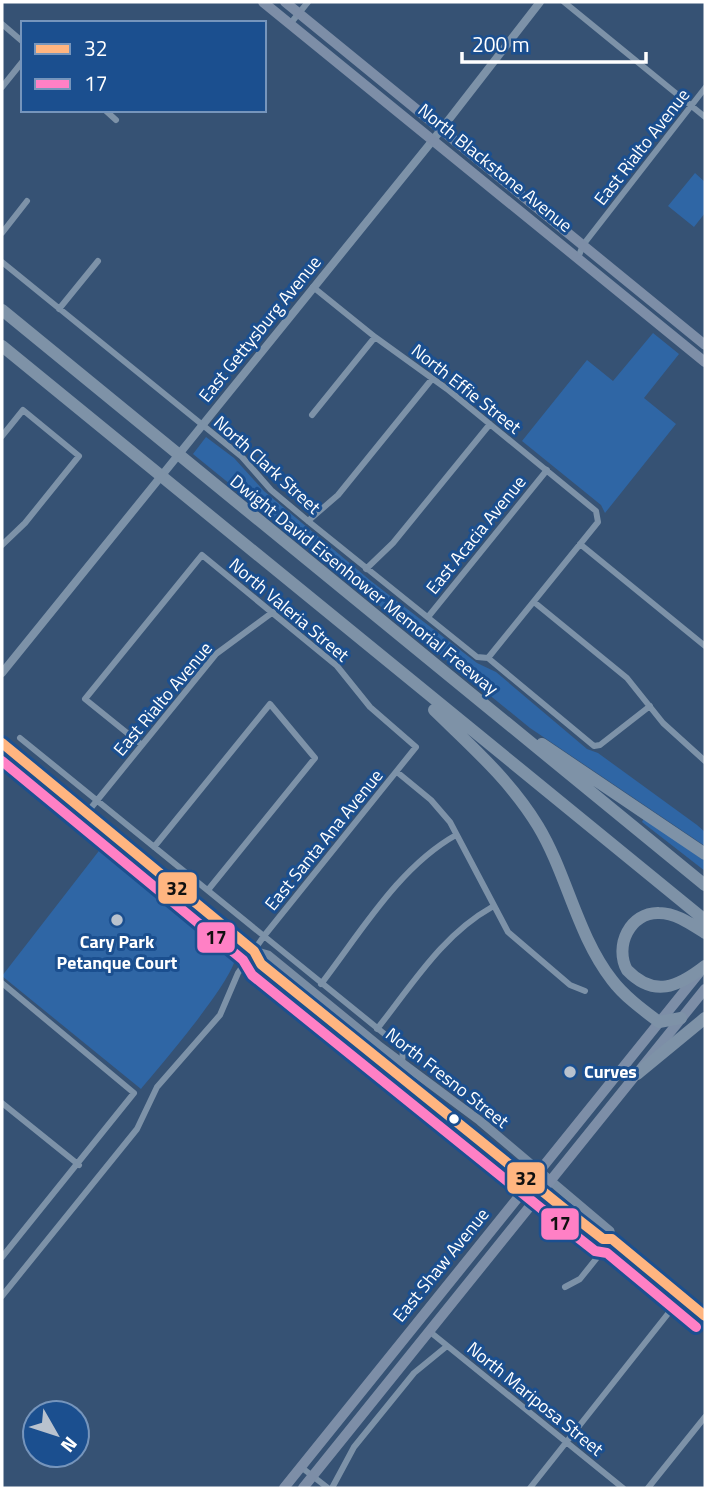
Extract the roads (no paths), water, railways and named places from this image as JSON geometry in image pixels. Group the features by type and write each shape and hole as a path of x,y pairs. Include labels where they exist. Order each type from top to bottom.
{"highway":[{"name":"Dwight David Eisenhower Memorial Freeway","path":"2,310 426,660 705,885"},
{"path":"2,345 705,920"},
{"path":"426,660 553,752 705,854"},
{"path":"390,665 495,771 523,805 549,846 608,974 623,993 659,1022 681,1018"},
{"path":"612,811 705,878"},
{"path":"705,933 671,914 654,913 632,924 622,949 627,970 643,984 656,988 675,986 705,966"},
{"path":"636,1074 705,1018"}],"main road":[{"name":"North Blackstone Avenue","path":"263,2 705,362"},
{"name":"North Blackstone Avenue","path":"285,2 705,345"},
{"name":"North Fresno Street","path":"2,743 254,951 261,964 603,1239 612,1240 705,1316"},
{"name":"North Fresno Street","path":"254,951 268,955 440,1091 610,1231 612,1240"},
{"name":"East Shaw Avenue","path":"284,1488 705,966"},
{"name":"East Shaw Avenue","path":"303,1488 705,989"},
{"path":"401,1076 410,1077 434,1093 440,1091"},
{"path":"429,1331 428,1322 446,1298 456,1275"},
{"path":"388,1382 402,1354 421,1331 421,1318"}],"street":[{"path":"290,24 307,2"},
{"name":"East Gettysburg Avenue","path":"2,673 433,140 540,2"},
{"path":"564,2 705,117"},
{"path":"2,24 21,40"},
{"path":"2,87 21,63"},
{"name":"East Rialto Avenue","path":"578,258 583,245 705,88"},
{"path":"106,112 116,120"},
{"path":"2,233 27,201"},
{"path":"59,309 98,261"},
{"name":"North Clark Street","path":"2,262 242,457 271,489 366,569 486,659 594,746 600,745 650,706"},
{"name":"North Effie Street","path":"313,287 490,424 596,511 599,517 580,544"},
{"path":"312,415 375,337"},
{"path":"308,521 338,495 432,379"},
{"path":"2,436 23,410 79,456 25,523 2,545"},
{"path":"366,569 393,543 490,424"},
{"name":"East Acacia Avenue","path":"428,617 547,470"},
{"path":"486,659 580,544 705,646"},
{"name":"North Valeria Street","path":"142,745 85,699 202,555 337,666 370,707 416,747"},
{"path":"534,602 627,678 676,736 705,761"},
{"name":"East Rialto Avenue","path":"86,814 216,654 273,612"},
{"path":"154,847 270,704 315,758 208,890"},
{"path":"20,738 403,1049 402,1063"},
{"name":"East Santa Ana Avenue","path":"2,1296 137,1129 157,1087 220,1015 238,973 264,936 416,747"},
{"path":"397,772 440,809 492,907 515,940 570,985 585,991"},
{"path":"321,984 413,867 438,845 456,835"},
{"path":"377,1029 451,936 470,919 492,907"},
{"path":"2,983 134,1093 79,1165 2,1257"},
{"path":"2,1103 79,1165"},
{"path":"565,1287 580,1279 612,1240"},
{"path":"530,1488 682,1296"},
{"name":"North Mariposa Street","path":"429,1331 623,1488"},
{"path":"301,1467 330,1488 354,1447 406,1383 447,1346"},
{"path":"648,1488 705,1417"}],"place":[{"name":"Cary Park Petanque Court","path":"117,920"},
{"name":"Curves","path":"570,1072"}]}
